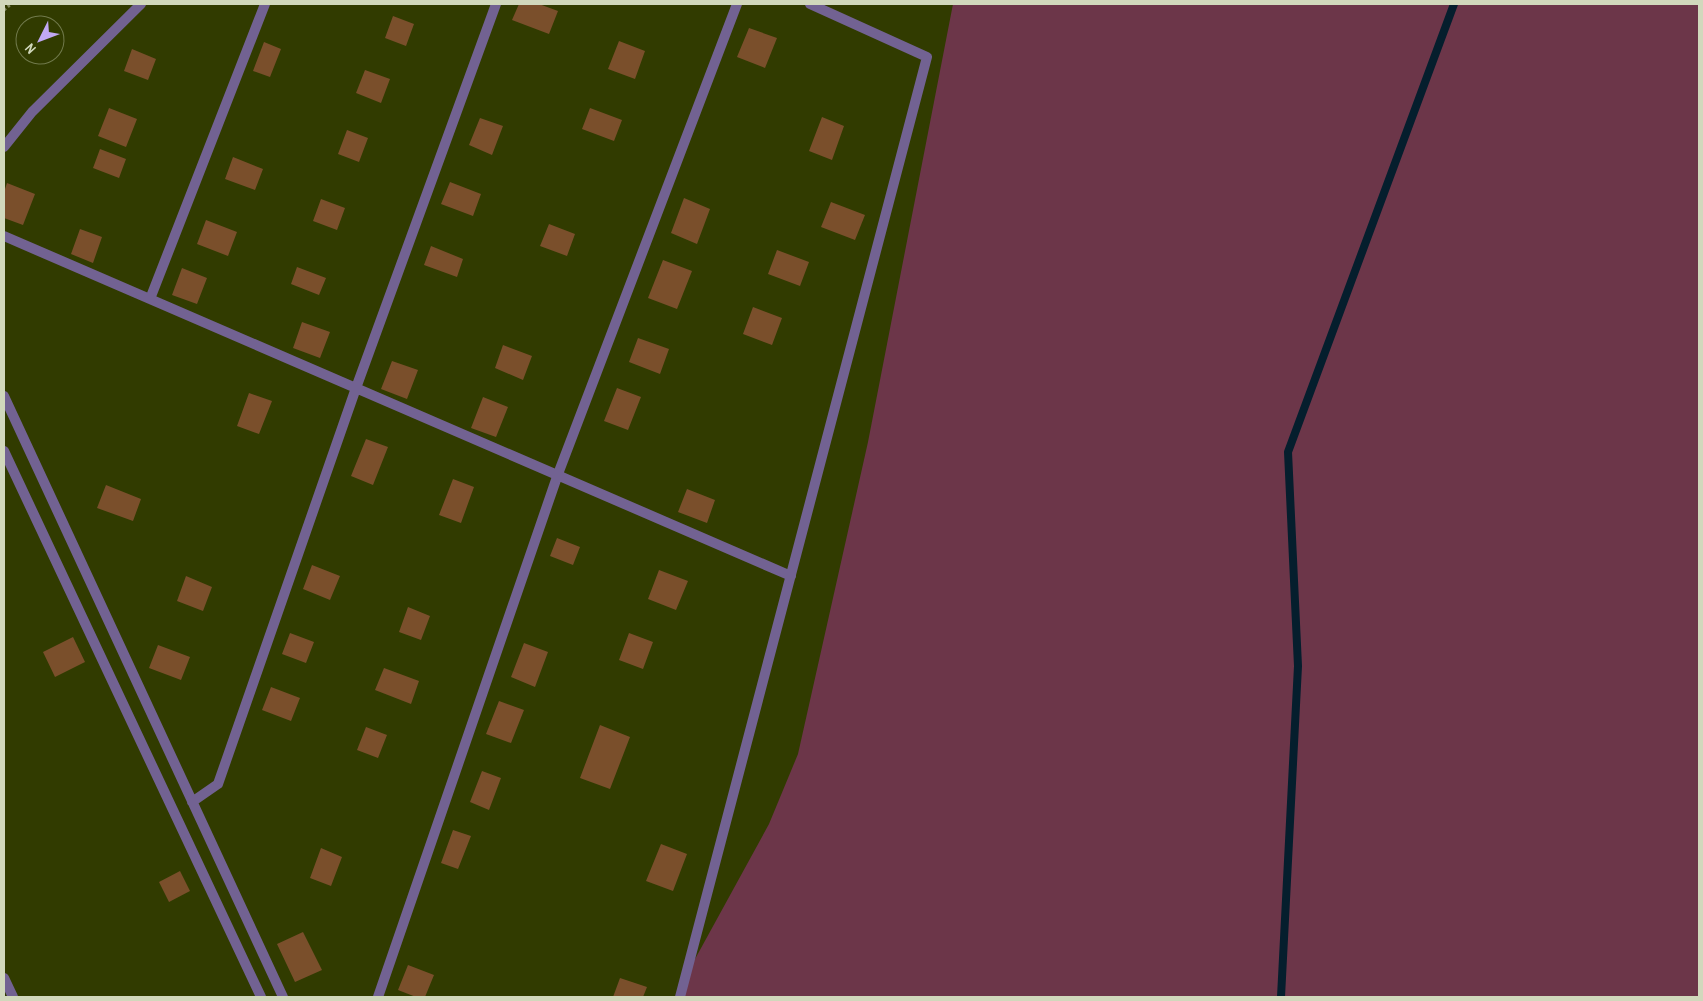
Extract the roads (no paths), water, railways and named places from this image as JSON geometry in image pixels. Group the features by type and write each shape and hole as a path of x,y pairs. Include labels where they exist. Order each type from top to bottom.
{"lane":[{"path":"4,147 32,112 141,4"},
{"path":"150,299 265,4"},
{"path":"192,802 218,784 356,388 496,4"},
{"path":"378,997 558,474 737,4"},
{"path":"680,997 926,57 810,4"},
{"path":"4,236 791,576"},
{"path":"4,396 283,997"},
{"path":"4,451 261,997"},
{"path":"4,978 13,997"}],"waterway":[{"path":"1281,997 1298,666 1288,452 1454,4"}]}
